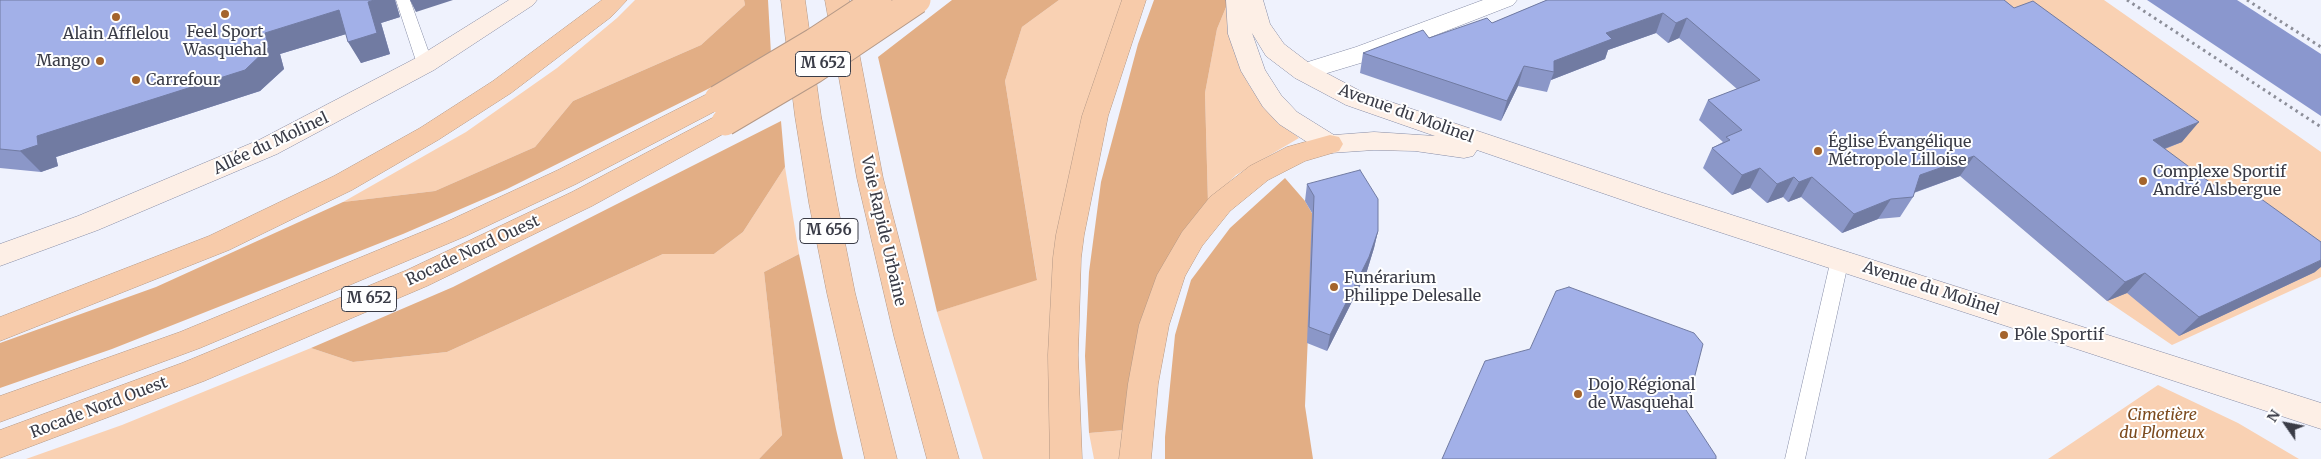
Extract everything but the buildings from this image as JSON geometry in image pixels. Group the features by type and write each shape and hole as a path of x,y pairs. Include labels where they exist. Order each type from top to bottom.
{"highway":[{"path":"0,329 218,243 343,183 429,134 502,87 603,12 616,0"},
{"name":"M 656","path":"793,0 808,116 823,203 841,294 880,459"},
{"name":"Rocade Nord Ouest","path":"0,444 193,372 417,278 582,199 722,111 814,42 878,0"},
{"name":"Rocade Nord Ouest","path":"0,409 190,340 379,262 567,177 814,70 917,0"},
{"path":"1066,459 1063,355 1067,258 1071,226 1095,116 1134,0"},
{"name":"Voie Rapide Urbaine","path":"838,3 870,178 909,336 943,459"},
{"path":"1135,459 1143,384 1154,325 1171,275 1192,239 1220,204 1259,173 1296,154 1330,144"}],"street":[{"name":"Allée du Molinel","path":"0,255 88,223 232,163 316,123 425,64 525,0"},
{"path":"1238,0 1240,34 1253,71 1263,87 1272,101 1288,118 1330,144"},
{"name":"Avenue du Molinel","path":"1251,0 1258,24 1275,50 1304,72 1355,99 1570,172 2321,416"},
{"path":"1304,72 1374,50 1505,0"},
{"name":"Avenue du Molinel","path":"1330,144 1374,141 1415,142 1482,152 1570,172"}],"lane":[{"path":"403,0 425,64"},
{"path":"1795,459 1840,259"}],"path":[{"path":"2127,0 2321,127"},
{"path":"2247,0 2321,47"}],"green space":[{"path":"635,0 744,0 745,5 701,45 573,101 535,147 435,191 343,202 466,132 557,68 617,18"},
{"path":"1059,0 1125,0 1111,35 1051,459 983,459 937,312 1037,279 1005,81 1022,27"},
{"path":"1229,0 1235,53 1248,83 1263,105 1299,138 1236,175 1208,203 1205,93 1217,29"},
{"name":"Complexe Sportif André Alsbergue","path":"1756,0 2104,0 2321,152 2321,277 2172,345 2107,301"},
{"path":"785,167 799,254 764,272 782,435 759,459 26,459 122,425 311,348 353,362 447,352 663,254 714,254 743,232"},
{"name":"Cimetière du Plomeux","path":"2158,385 2238,423 2299,459 2048,459"},
{"path":"1125,430 1123,459 1094,459 1089,433"}],"shaded area":[{"path":"744,0 768,0 771,54 720,83 507,189 403,234 112,349 0,388 0,343 156,287 343,202 435,191 535,147 573,101 701,45 745,5"},
{"path":"952,0 1059,0 1022,27 1005,81 1037,280 937,312 878,57"},
{"path":"1154,0 1229,0 1217,29 1205,93 1208,203 1125,430 1089,433 1085,356 1089,272 1101,182 1138,44"},
{"path":"781,121 785,167 743,232 714,254 663,254 447,352 353,362 311,348 453,287"},
{"path":"1285,178 1305,201 1313,215 1305,406 1313,459 1165,459 1165,437 1175,335 1191,280 1230,228"},
{"path":"799,254 843,459 759,459 782,435 764,272"}],"water":[{"path":"2147,0 2237,0 2321,54 2321,116"}],"place":[{"name":"Feel Sport Wasquehal","path":"225,14"},
{"name":"Alain Afflelou","path":"116,17"},
{"name":"Mango","path":"100,61"},
{"name":"Carrefour","path":"136,80"},
{"name":"Église Évangélique Métropole Lilloise","path":"1818,151"},
{"name":"Complexe Sportif André Alsbergue","path":"2143,181"},
{"name":"Funérarium Philippe Delesalle","path":"1334,287"},
{"name":"Pôle Sportif","path":"2004,335"},
{"name":"Dojo Régional de Wasquehal","path":"1578,394"}]}
